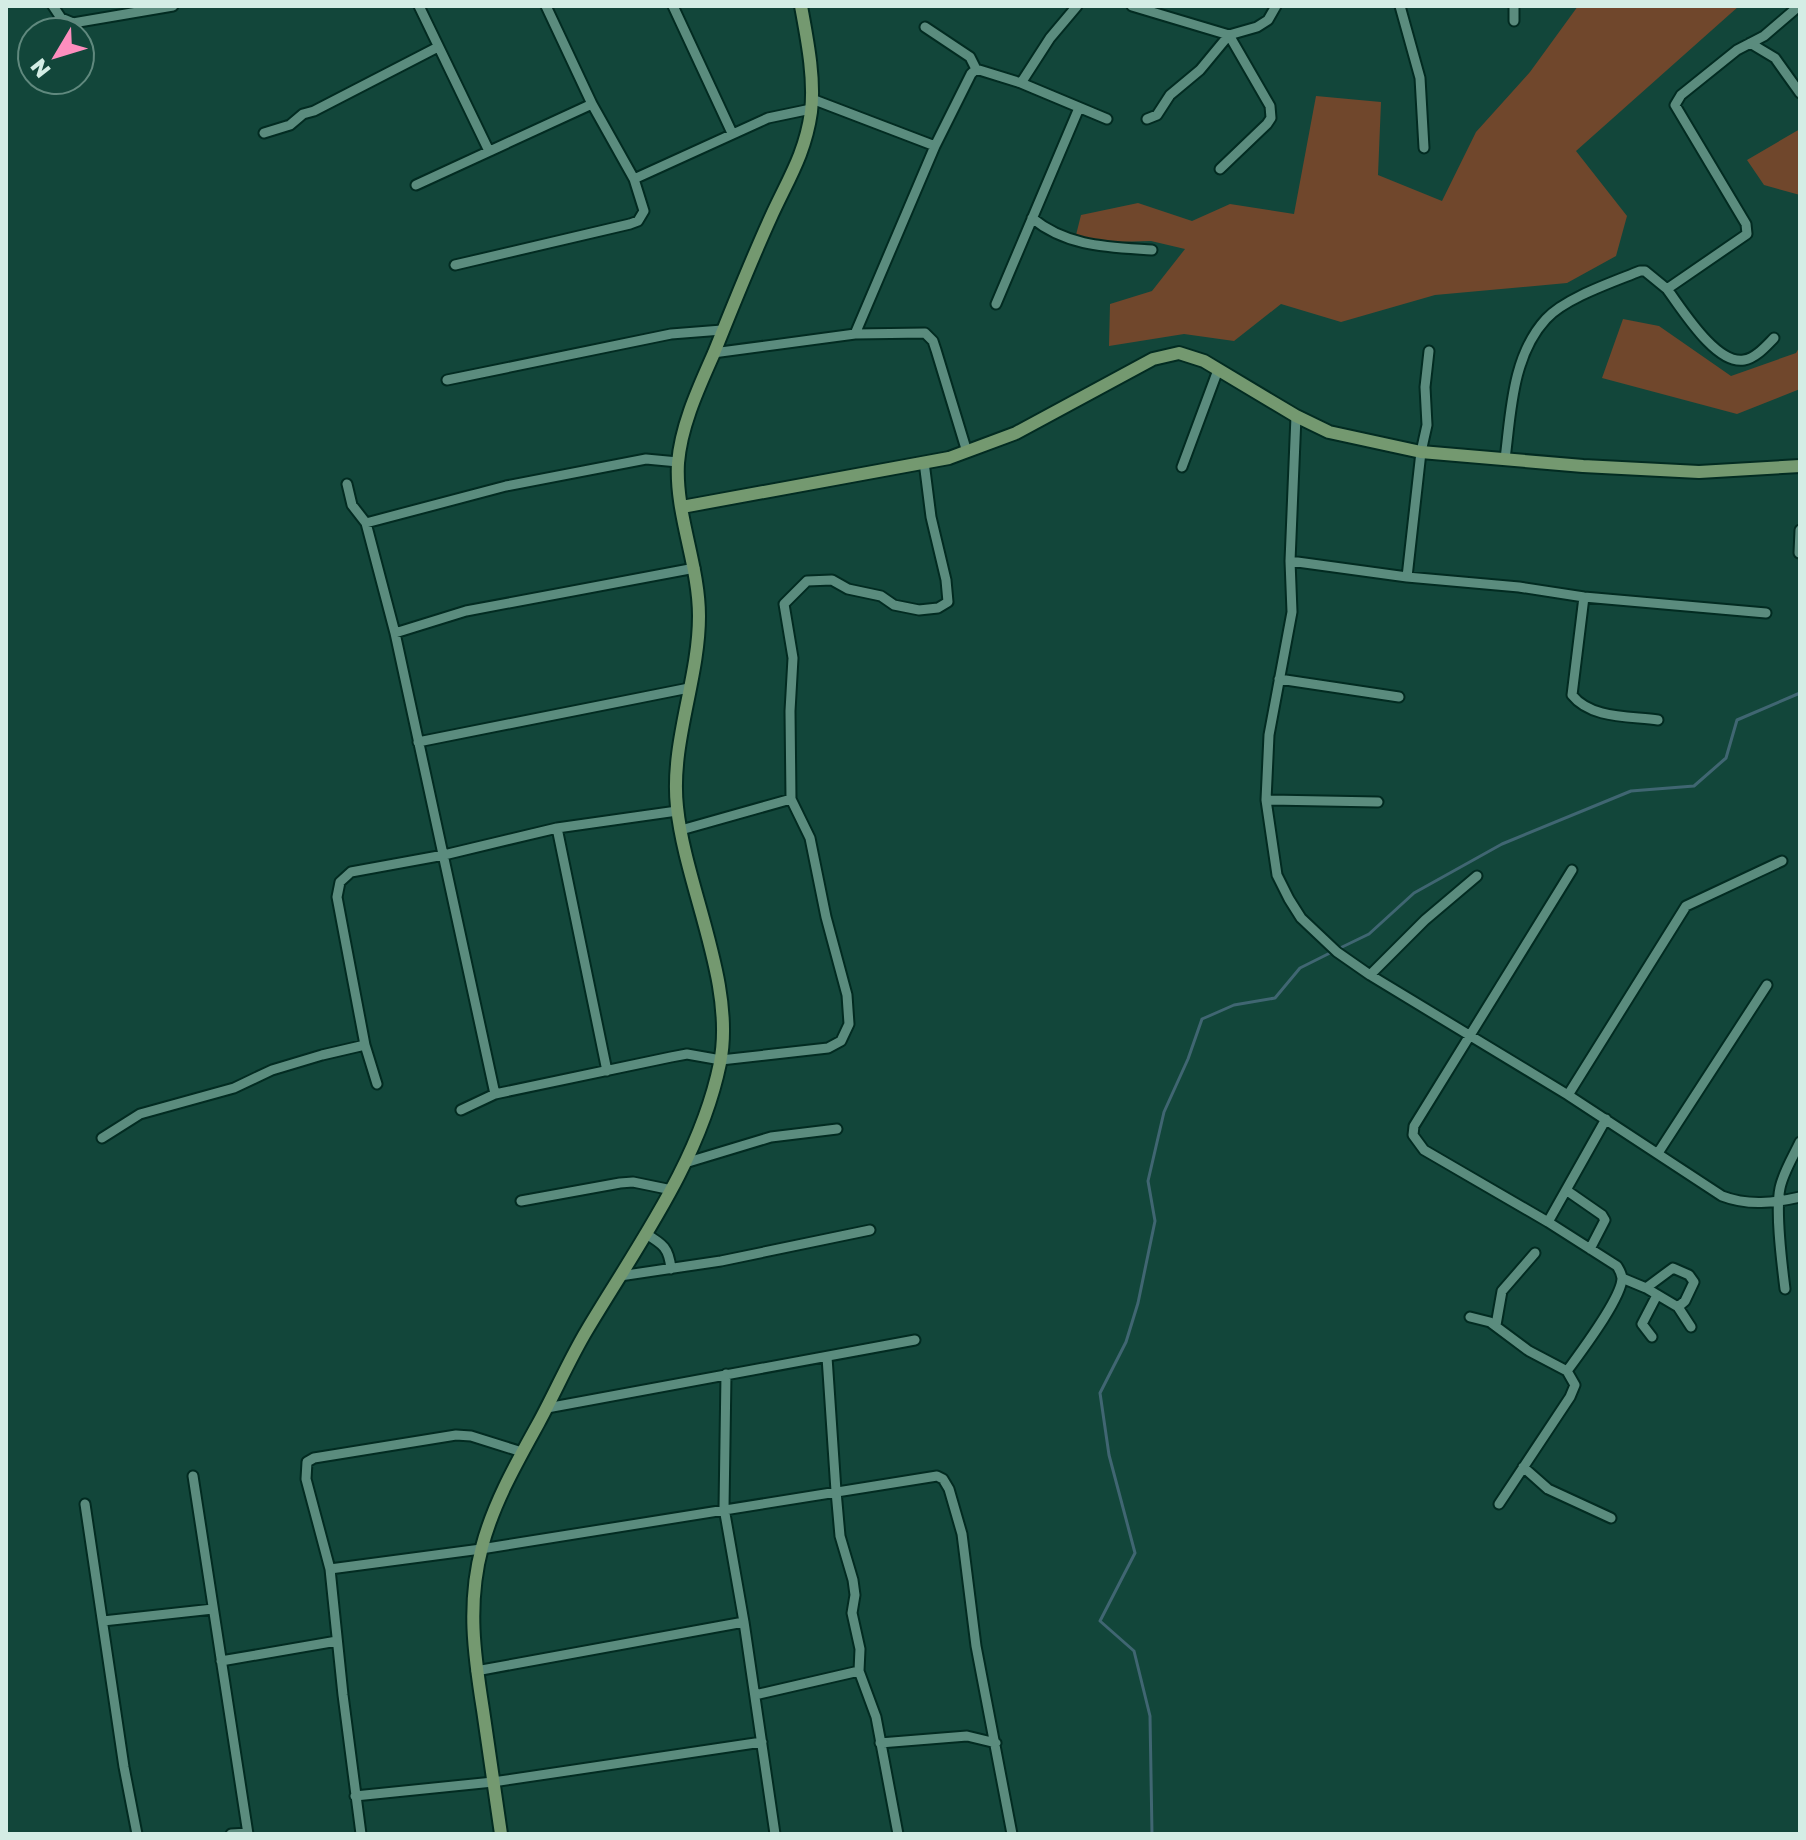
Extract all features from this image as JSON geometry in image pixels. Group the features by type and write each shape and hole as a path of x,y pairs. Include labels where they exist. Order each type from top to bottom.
{"street":[{"path":"53,6 61,18 73,23 173,6"},
{"path":"419,6 489,151"},
{"path":"455,265 638,221 644,211 634,179 592,104 546,6"},
{"path":"673,6 732,133"},
{"path":"501,1834 476,1671 473,1617 481,1549 522,1452 570,1359 672,1190 708,1102 721,1060 721,1016 715,967 677,811 675,783 698,623 695,568 682,507 678,462 690,413 722,330 772,213 800,159 811,104 801,6"},
{"path":"1021,83 1050,38 1077,6"},
{"path":"1132,6 1229,35 1272,112 1267,124 1220,169"},
{"path":"1147,119 1157,115 1170,95 1200,70 1229,35 1268,20 1276,6"},
{"path":"1400,6 1420,78 1424,148"},
{"path":"1514,6 1514,21"},
{"path":"1667,289 1747,234 1746,224 1675,105 1681,95 1737,50 1764,36 1799,6"},
{"path":"925,27 970,57 976,69 1021,83 1107,119"},
{"path":"1764,36 1769,52 1800,93"},
{"path":"1750,43 1769,52"},
{"path":"264,133 290,125 303,114 438,47"},
{"path":"855,334 935,146 976,69"},
{"path":"416,185 592,104"},
{"path":"634,179 732,133 811,104 935,146"},
{"path":"996,304 1079,108"},
{"path":"1032,218 1049,231 1091,246 1152,250"},
{"path":"1505,459 1515,380 1529,345 1546,318 1592,292 1645,271 1667,289 1703,336 1727,358 1742,361 1754,357 1774,338"},
{"path":"447,380 671,334 722,330"},
{"path":"713,353 855,334 921,332 929,336 936,350 967,452"},
{"path":"1407,577 1421,452 1427,425 1425,387 1429,351"},
{"path":"682,507 967,452 1016,433 1163,355 1179,353 1192,356 1218,370 1296,416 1349,438 1421,452 1699,472 1800,466"},
{"path":"1182,467 1218,370"},
{"path":"1296,416 1290,561 1292,612 1269,735 1266,800 1277,875 1301,918 1370,975 1568,1095 1722,1196 1746,1203 1800,1197"},
{"path":"366,523 506,486 646,459 678,462"},
{"path":"461,1110 495,1094 687,1054 721,1060 828,1048 841,1041 849,1024 847,995 826,917 810,838 791,799 793,658 784,604 807,581 826,580 848,589 877,594 894,605 907,608 938,608 948,602 924,462"},
{"path":"347,484 352,505 366,523 395,633 495,1094"},
{"path":"1799,553 1800,530"},
{"path":"1290,561 1584,597 1766,613"},
{"path":"395,633 466,611 695,568"},
{"path":"1584,597 1572,695 1585,708 1658,720"},
{"path":"1279,679 1399,697"},
{"path":"418,742 689,688"},
{"path":"681,830 791,799"},
{"path":"1266,800 1378,802"},
{"path":"377,1084 365,1045 337,897 337,887 351,872 444,855 557,828 677,811"},
{"path":"557,828 607,1071"},
{"path":"1568,1095 1686,906 1782,861"},
{"path":"1572,870 1414,1126 1413,1135 1424,1150 1617,1266 1622,1278 1678,1307 1691,1327"},
{"path":"1370,975 1425,920 1477,876"},
{"path":"1658,1153 1767,985"},
{"path":"102,1138 140,1114 234,1088 272,1070 365,1045"},
{"path":"1548,1222 1606,1119"},
{"path":"685,1163 771,1137 837,1129"},
{"path":"1785,1289 1780,1247 1780,1187 1800,1142"},
{"path":"521,1201 633,1182 672,1190"},
{"path":"1566,1190 1605,1220 1590,1249"},
{"path":"620,1276 870,1230"},
{"path":"646,1234 664,1244 671,1269"},
{"path":"1496,1325 1502,1291 1535,1253"},
{"path":"1646,1288 1673,1268 1689,1275 1694,1282 1692,1290 1678,1307"},
{"path":"1567,1371 1602,1320 1622,1278"},
{"path":"1652,1337 1642,1324 1656,1297"},
{"path":"1470,1317 1496,1325 1529,1351 1573,1377 1574,1390 1499,1504"},
{"path":"547,1408 915,1340"},
{"path":"827,1357 840,1536 853,1580 852,1613 860,1649 859,1671 871,1698 898,1834"},
{"path":"726,1374 724,1508 775,1834"},
{"path":"361,1834 330,1569 305,1466 310,1459 456,1435 471,1436 522,1452"},
{"path":"1523,1467 1548,1489 1611,1518"},
{"path":"330,1569 481,1549 928,1475 943,1479 949,1489 962,1534 976,1646 1012,1834"},
{"path":"193,1476 248,1834 231,1834"},
{"path":"85,1504 124,1767 137,1834"},
{"path":"103,1621 213,1609"},
{"path":"476,1671 744,1622"},
{"path":"221,1661 337,1641"},
{"path":"755,1695 859,1671"},
{"path":"880,1743 967,1736 996,1743"},
{"path":"355,1796 493,1782 762,1742"}],"shaded area":[{"path":"1578,6 1739,6 1576,151 1627,216 1616,256 1567,283 1435,295 1341,322 1281,304 1234,341 1184,334 1109,346 1110,304 1152,291 1185,249 1151,241 1074,243 1081,215 1138,203 1192,221 1230,204 1294,214 1316,96 1381,102 1378,175 1442,201 1476,132 1530,72"},
{"path":"1800,129 1800,195 1764,185 1747,160"},
{"path":"1623,319 1659,326 1731,376 1796,353 1800,346 1800,389 1737,414 1602,378"}],"waterway":[{"path":"1338,949 1369,934 1414,893 1502,844 1631,791 1694,786 1726,758 1737,720 1800,693"},
{"path":"1152,1834 1150,1716 1134,1651 1100,1621 1135,1553 1109,1455 1100,1393 1126,1342 1138,1303 1155,1221 1148,1181 1164,1112 1202,1019 1234,1005 1275,998 1300,968 1332,952"}]}
